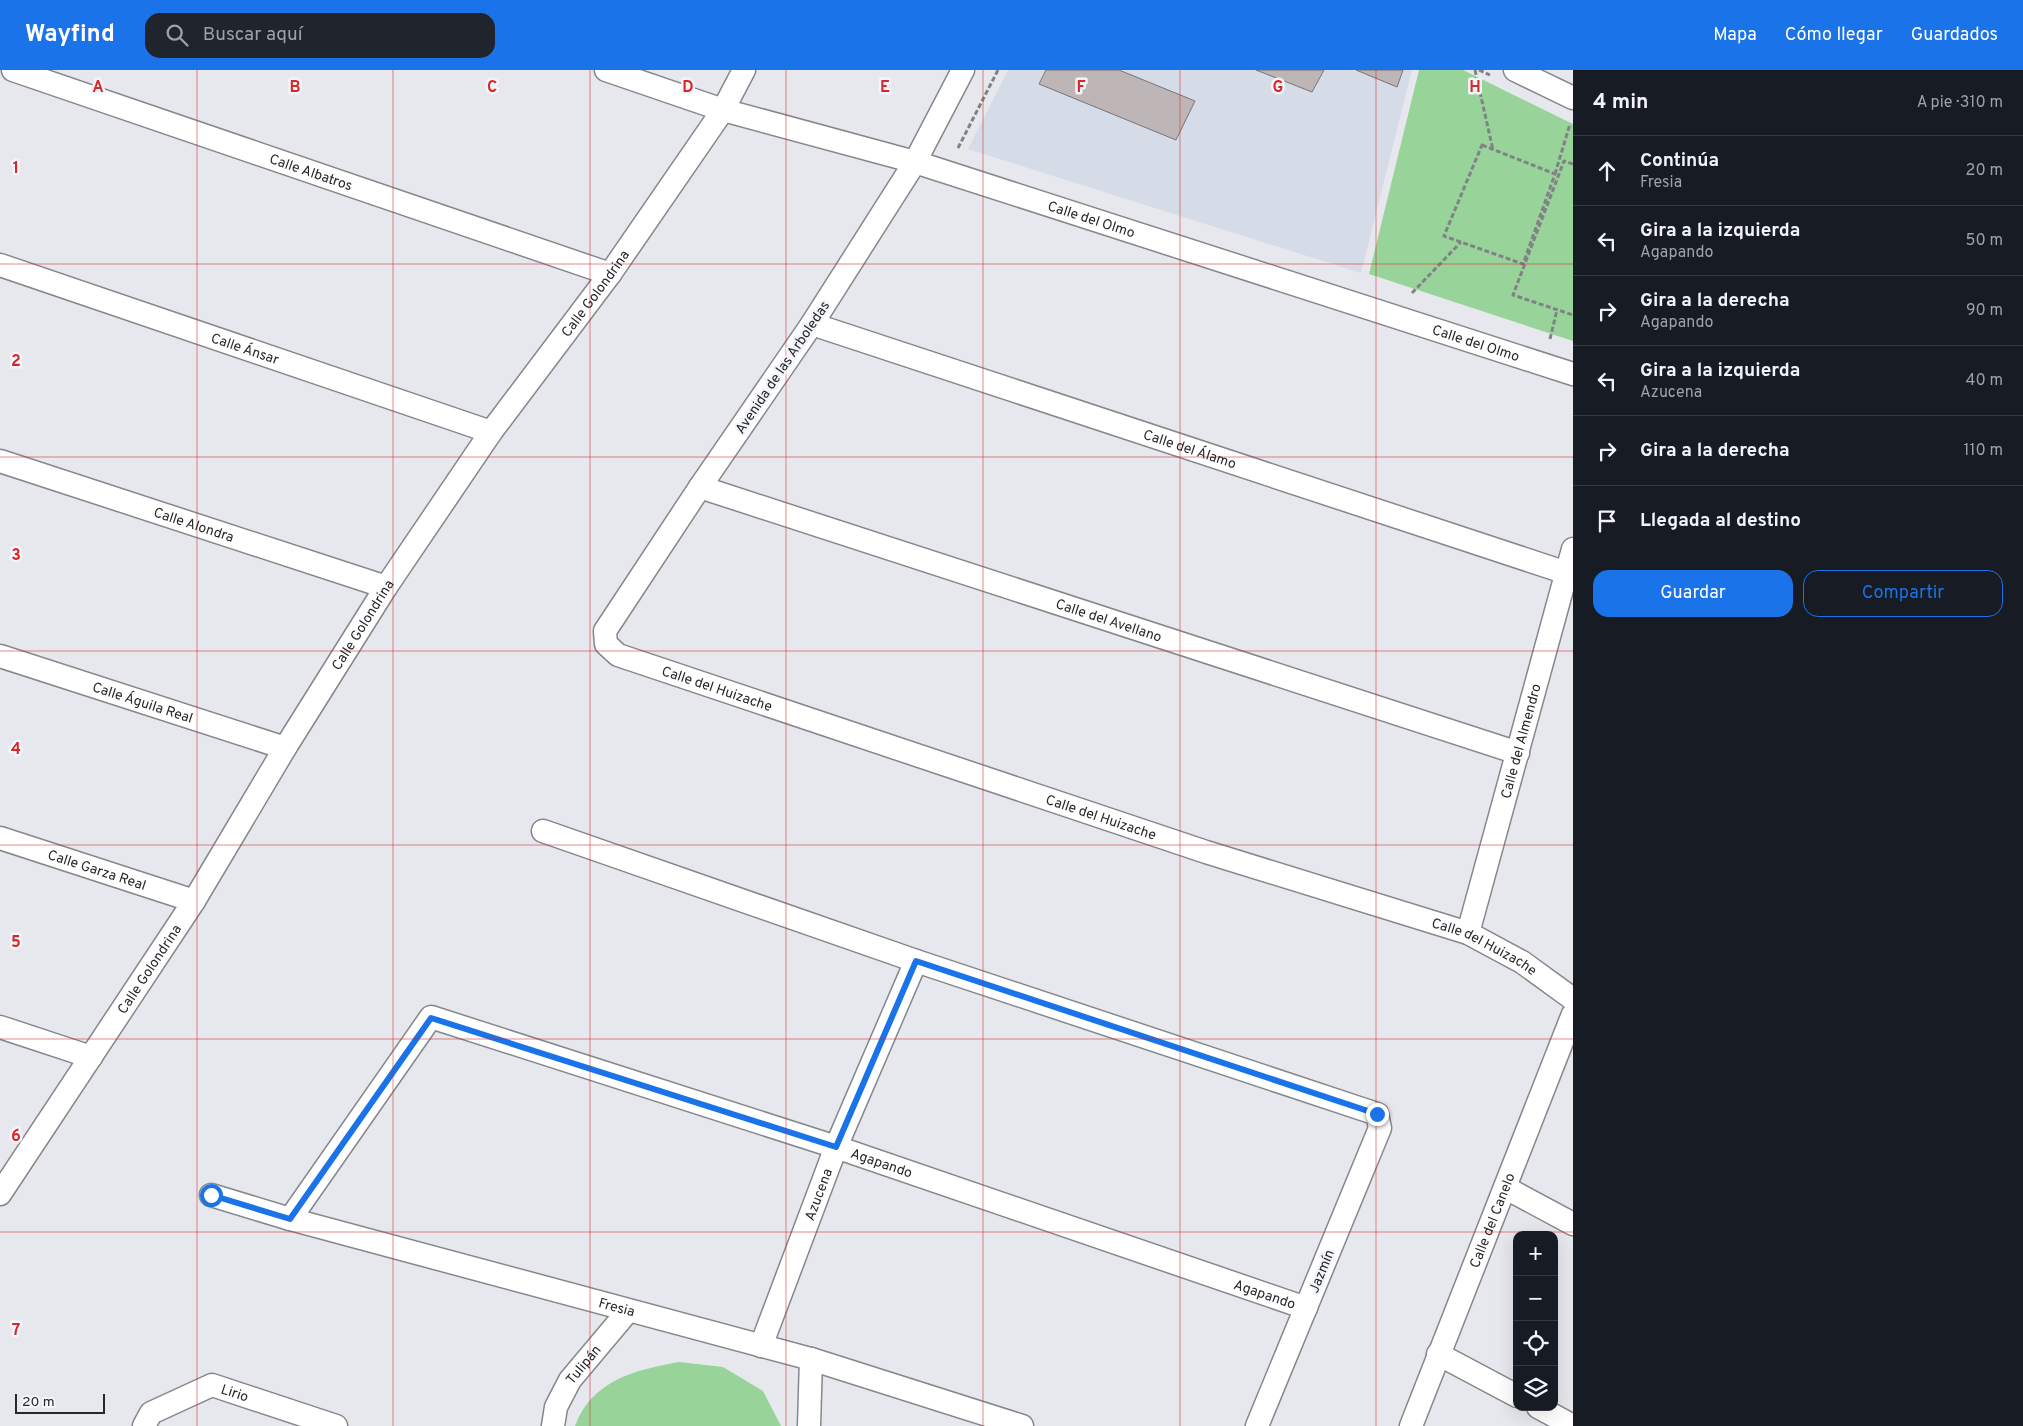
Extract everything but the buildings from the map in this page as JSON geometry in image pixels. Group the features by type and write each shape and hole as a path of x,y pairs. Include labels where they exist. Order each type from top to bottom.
{"street":[{"name":"Calle Albatros","path":"13,70 610,274"},
{"name":"Calle del Olmo","path":"606,70 723,110 915,162 1573,374"},
{"name":"Calle Golondrina","path":"0,1194 194,901 386,587 491,432 610,274 723,110 744,70"},
{"name":"Avenida de las Arboledas","path":"618,656 606,644 605,631 700,487 812,324 915,162 963,70"},
{"path":"1515,70 1573,98"},
{"name":"Calle Ánsar","path":"0,265 491,432"},
{"name":"Calle del Álamo","path":"812,324 1567,572"},
{"name":"Calle Alondra","path":"0,462 386,587"},
{"name":"Calle del Avellano","path":"700,487 1518,753"},
{"name":"Calle del Almendro","path":"1468,933 1573,549"},
{"name":"Calle Águila Real","path":"0,656 286,748"},
{"name":"Calle del Huizache","path":"618,656 1206,852 1468,933 1522,962 1573,999"},
{"path":"542,831 916,961"},
{"name":"Calle Garza Real","path":"0,838 194,901"},
{"name":"Jazmín","path":"916,961 1377,1114 1380,1128 1257,1426"},
{"name":"Azucena","path":"761,1346 836,1147 916,961"},
{"name":"Calle del Canelo","path":"1411,1426 1573,1014"},
{"name":"Agapando","path":"290,1219 431,1018 836,1147 1306,1308"},
{"path":"0,1027 91,1057"},
{"path":"1506,1188 1573,1224"},
{"name":"Fresia","path":"211,1195 290,1219 810,1359 1022,1426"},
{"name":"Tulipán","path":"553,1426 556,1407 570,1380 628,1311"},
{"path":"1438,1354 1513,1394"},
{"path":"810,1359 810,1426"},
{"name":"Lirio","path":"144,1426 151,1413 212,1385 336,1426"},
{"path":"1545,1411 1573,1426"}],"path":[{"path":"1475,70 1493,150"},
{"path":"1555,174 1482,145 1444,236 1523,264 1555,174 1572,116"},
{"path":"1573,164 1564,161 1513,294 1573,315"},
{"path":"1408,297 1462,242"},
{"path":"1549,342 1557,310"}],"shaded area":[{"path":"1008,70 1412,70 1361,273 968,149"}],"green space":[{"path":"1419,70 1463,70 1573,124 1573,341 1369,274"},
{"path":"679,1362 723,1367 763,1391 781,1426 575,1426 592,1398 617,1380 647,1369"}],"route":[{"path":"211,1195 290,1219 431,1018 836,1147 916,961 1377,1114"}]}
